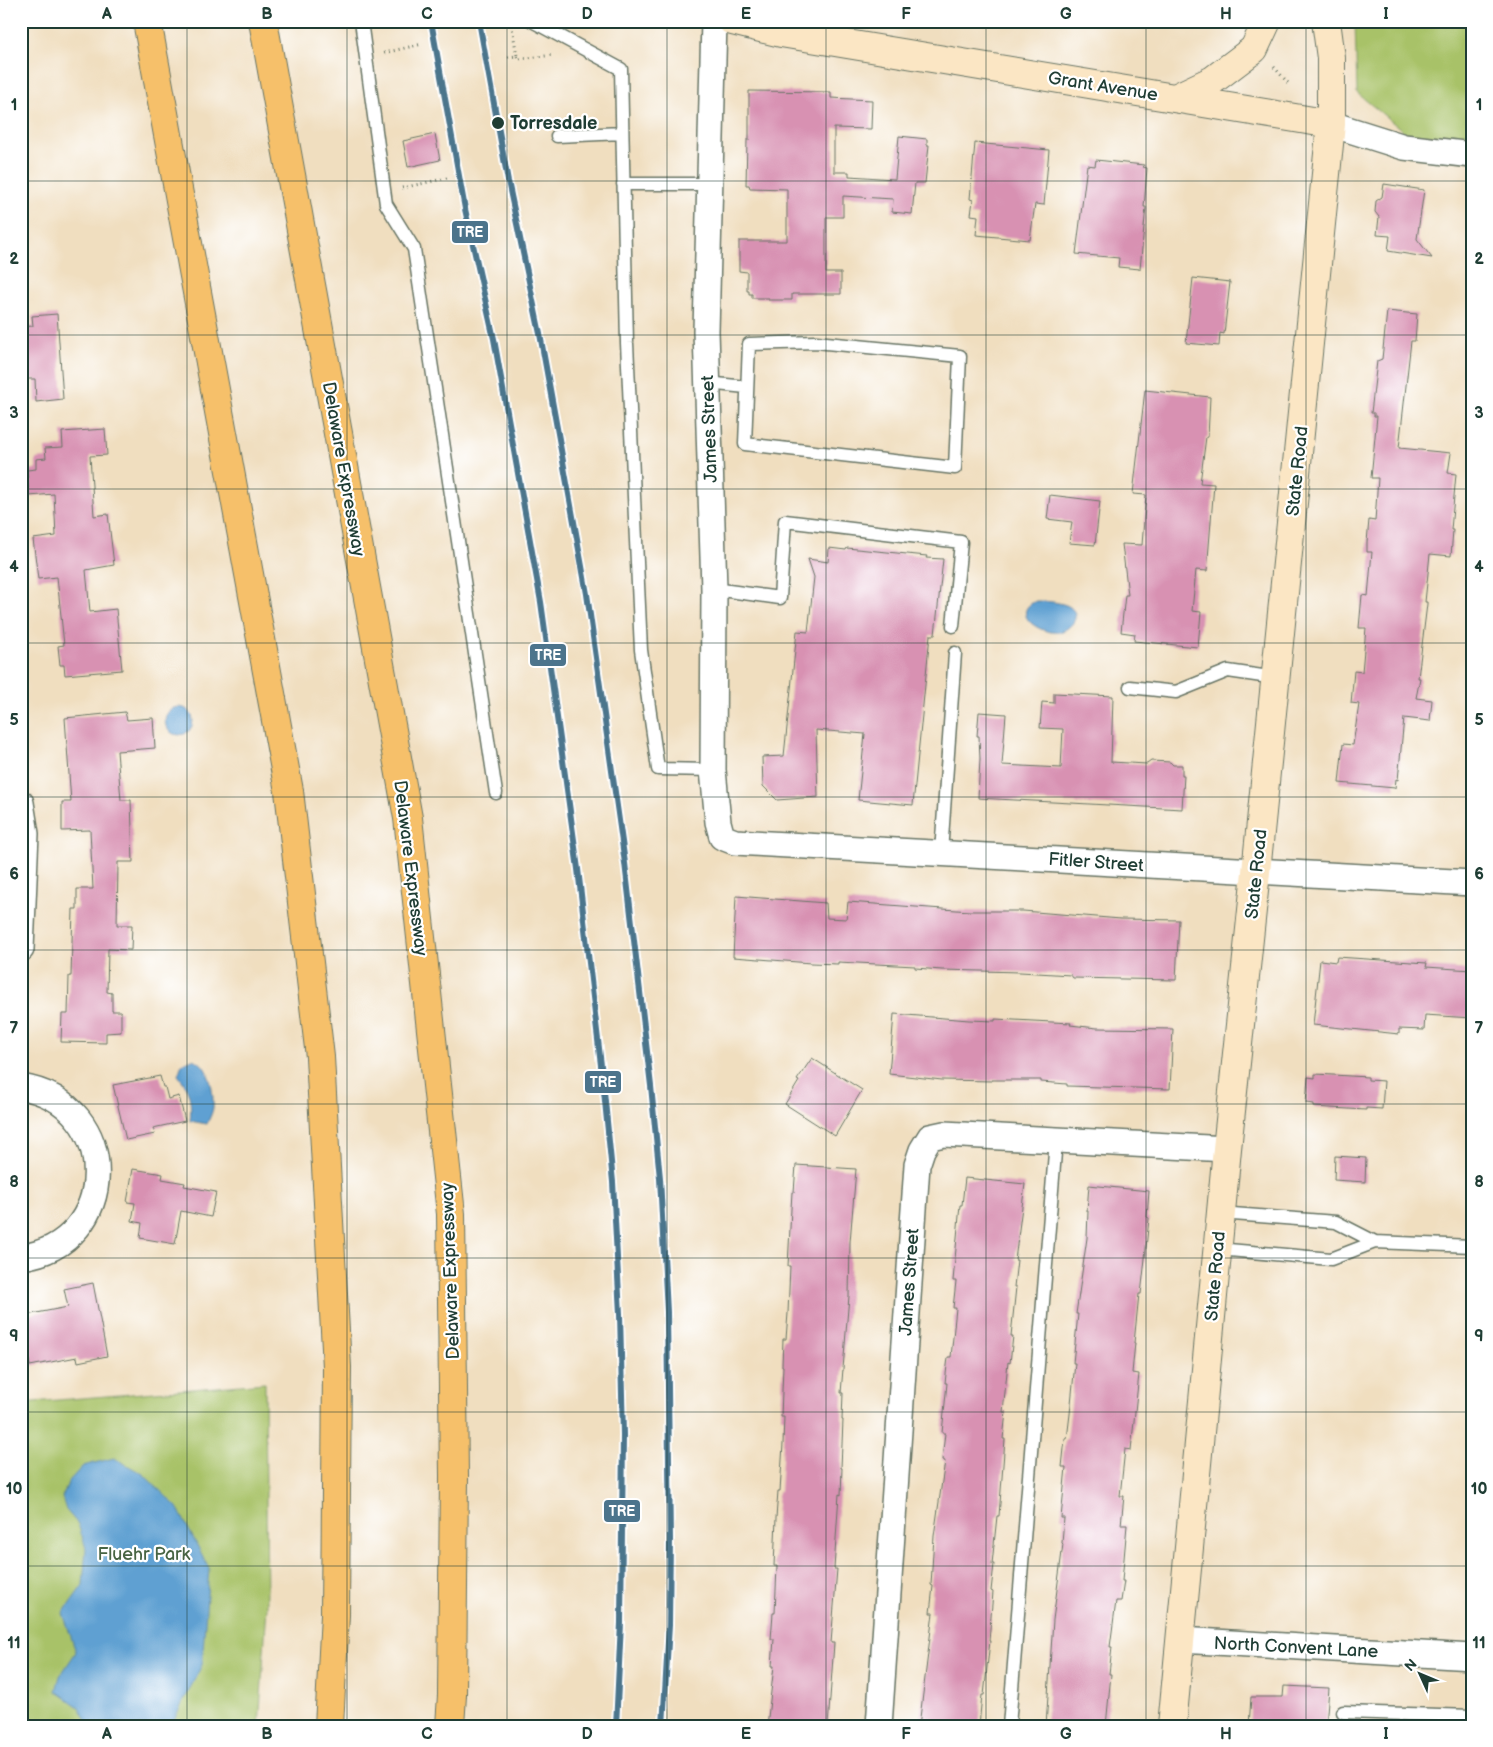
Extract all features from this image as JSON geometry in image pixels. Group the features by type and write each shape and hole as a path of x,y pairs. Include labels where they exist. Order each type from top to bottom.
{"highway":[{"path":"147,21 289,791 320,1057 337,1367 335,1615 329,1726"},
{"name":"Delaware Expressway","path":"263,21 408,818 451,1214 454,1476 452,1695 450,1726"}],"main road":[{"name":"Grant Avenue","path":"732,21 781,33 1331,124"},
{"path":"1175,98 1213,80 1254,49 1267,21"},
{"name":"State Road","path":"1172,1726 1226,1149 1276,678 1331,124 1331,58 1326,21"}],"street":[{"name":"James Street","path":"714,21 706,331 714,589 713,770 718,822 722,837"},
{"name":"Grant Avenue","path":"1331,124 1404,148 1472,155"},
{"path":"21,803 26,834 21,949"},
{"name":"Fitler Street","path":"722,837 735,842 1472,883"},
{"path":"21,1087 34,1089 50,1095 65,1105 78,1118 88,1133 97,1167 96,1185 91,1203 83,1219 72,1233 57,1244 41,1252 21,1257"},
{"name":"James Street","path":"879,1726 917,1164 922,1150 930,1137 944,1134 1226,1149"},
{"name":"North Convent Lane","path":"1180,1640 1472,1657"}],"lane":[{"path":"361,21 386,204 414,249 496,792"},
{"path":"532,21 620,69 627,343 641,650 658,769 713,770"},
{"path":"558,136 622,133"},
{"path":"624,184 710,184"},
{"path":"816,342 960,356 955,468 745,444 746,387 749,344 816,342"},
{"path":"707,384 746,387"},
{"path":"714,589 780,598 785,521 961,542 953,626"},
{"path":"941,853 955,653"},
{"path":"1130,687 1176,692 1228,671 1276,678"},
{"path":"1009,1726 1056,1140"},
{"path":"1220,1213 1336,1222 1374,1242"},
{"path":"1217,1249 1331,1258 1374,1242 1472,1246"},
{"path":"1343,1712 1472,1716"}],"path":[{"path":"511,21 518,60 562,54 558,35"},
{"path":"388,52 422,44"},
{"path":"508,57 517,56"},
{"path":"385,192 447,178"}],"green space":[{"path":"1355,21 1472,21 1472,145 1408,135 1357,93"},
{"name":"Fluehr Park","path":"265,1383 267,1607 259,1726 21,1726 21,1403"}],"water":[{"path":"1036,601 1067,605 1074,611 1075,619 1067,629 1059,632 1051,632 1036,627 1026,617 1026,611 1028,606"},
{"path":"179,707 189,711 193,721 189,731 179,735 169,731 165,721 169,711"},
{"path":"192,1059 198,1061 203,1066 212,1087 213,1108 207,1124 190,1121 191,1108 189,1096 178,1075 182,1064"},
{"path":"114,1458 143,1474 177,1507 209,1568 202,1665 171,1726 89,1726 79,1707 56,1691 60,1676 76,1652 63,1613 83,1585 86,1548 78,1524 66,1510 62,1497 69,1481 83,1466"}],"building":[{"path":"749,91 831,92 831,98 872,100 871,129 834,128 834,172 849,172 849,176 895,179 899,136 927,139 927,145 929,145 925,183 915,183 912,214 892,212 893,199 843,196 843,217 826,217 826,273 841,273 841,294 792,294 792,300 768,300 768,298 752,298 752,294 749,294 749,291 747,291 747,272 739,271 739,241 787,241 787,189 750,188 749,185 746,185 747,140 749,140"},
{"path":"435,134 440,160 408,167 403,141"},
{"path":"975,143 1049,150 1044,205 1035,204 1030,240 976,235 978,216 971,215 973,200 970,199"},
{"path":"1096,160 1144,165 1143,167 1147,168 1144,207 1146,207 1140,269 1118,267 1119,258 1076,254 1087,165 1095,166"},
{"path":"1384,184 1424,190 1417,239 1432,258 1388,251 1390,236 1377,235 1379,217 1375,212 1376,201 1382,197"},
{"path":"1193,278 1230,282 1224,334 1220,333 1219,346 1186,343"},
{"path":"1387,311 1417,314 1415,341 1411,341 1399,448 1451,453 1448,473 1456,474 1451,530 1453,530 1451,556 1430,554 1425,602 1427,604 1418,678 1420,678 1416,698 1432,700 1430,721 1404,718 1398,780 1396,779 1395,788 1339,783 1343,744 1353,745 1359,704 1351,703 1354,671 1362,672 1366,628 1359,628 1362,595 1368,596 1372,552 1367,552 1367,542 1369,520 1375,521 1378,478 1371,478 1377,416 1371,413 1377,361 1382,359"},
{"path":"57,314 63,399 36,402 35,379 23,379 21,327 33,326 32,316"},
{"path":"1145,390 1210,397 1208,437 1206,437 1200,483 1214,484 1207,571 1196,570 1192,611 1201,612 1198,647 1134,641 1135,634 1121,632 1125,595 1128,595 1122,544 1142,545 1146,495 1133,494"},
{"path":"105,429 107,455 90,456 94,516 108,514 114,565 86,570 90,612 116,609 122,670 65,675 64,665 60,665 58,646 64,645 57,577 38,579 33,539 56,536 54,494 29,496 27,470 36,469 36,459 46,458 45,448 63,447 62,432"},
{"path":"1050,495 1100,501 1095,545 1069,543 1072,522 1047,519"},
{"path":"829,548 846,550 847,548 943,559 935,635 930,635 913,805 858,800 865,734 816,730 818,797 777,800 763,786 762,757 784,756 797,631 808,632 814,577 808,559 828,562"},
{"path":"1054,693 1113,696 1111,762 1147,764 1151,761 1182,765 1182,775 1184,775 1182,809 978,798 980,759 979,736 977,736 979,712 1006,714 1002,765 1061,768 1063,729 1040,728 1042,702 1054,703"},
{"path":"125,712 127,720 153,718 155,748 117,751 121,800 131,800 133,862 118,862 117,925 132,925 131,950 108,949 107,992 112,993 112,1011 121,1011 121,1032 106,1033 106,1043 61,1042 62,1014 68,1014 73,909 77,909 77,889 93,889 90,830 62,831 62,802 71,802 65,718"},
{"path":"736,896 826,903 827,918 846,919 848,902 970,911 1023,911 1121,919 1179,920 1176,980 1073,978 1071,975 942,970 915,968 915,966 838,962 838,964 811,963 733,957"},
{"path":"1337,957 1427,963 1426,967 1472,970 1472,1018 1425,1015 1424,1030 1399,1029 1399,1034 1313,1025 1320,960 1336,962"},
{"path":"894,1014 969,1020 995,1021 995,1019 1071,1023 1070,1025 1097,1028 1173,1029 1170,1089 1067,1086 1067,1084 1041,1082 1041,1080 942,1080 889,1074"},
{"path":"812,1058 862,1090 835,1136 785,1104 799,1081 797,1080"},
{"path":"1315,1074 1368,1077 1368,1080 1384,1081 1382,1109 1314,1107 1314,1104 1306,1103 1308,1077 1315,1078"},
{"path":"160,1076 168,1099 179,1096 185,1121 153,1128 155,1134 126,1140 113,1085"},
{"path":"1335,1156 1366,1158 1365,1182 1334,1180"},
{"path":"796,1165 856,1169 850,1242 849,1296 841,1393 843,1393 843,1420 841,1495 839,1494 834,1569 837,1569 831,1643 834,1643 828,1726 767,1726 774,1666 772,1666 774,1639 771,1639 773,1613 775,1613 777,1566 774,1566 776,1518 783,1444 784,1417 781,1417 783,1339 786,1339 788,1313 791,1209"},
{"path":"133,1169 163,1174 162,1179 185,1183 184,1186 216,1192 211,1217 181,1211 175,1244 140,1238 142,1223 132,1221 135,1203 127,1202"},
{"path":"965,1178 1025,1184 1015,1260 1017,1260 1014,1287 1016,1287 1011,1336 1013,1336 1010,1363 1008,1362 1003,1412 1006,1412 1003,1439 1005,1439 999,1516 997,1516 992,1564 994,1564 991,1591 993,1592 990,1641 979,1726 919,1726 933,1613 930,1613 933,1586 931,1585 934,1536 945,1461 942,1460 945,1433 942,1433 947,1383 945,1383 948,1357 951,1357 956,1308 953,1308 956,1281 953,1281 960,1205 962,1205"},
{"path":"1089,1185 1149,1191 1147,1217 1149,1218 1141,1294 1139,1294 1132,1373 1139,1374 1131,1450 1125,1449 1120,1496 1124,1496 1121,1525 1127,1525 1122,1581 1124,1581 1121,1601 1116,1601 1110,1647 1112,1647 1109,1674 1111,1674 1106,1726 1046,1726 1053,1620 1063,1544 1064,1518 1061,1518 1066,1467 1062,1467 1075,1363 1073,1363 1078,1314 1076,1314 1087,1238"},
{"path":"93,1283 107,1356 78,1362 77,1357 30,1366 21,1316 68,1307 64,1289"},
{"path":"1284,1686 1329,1688 1326,1726 1249,1726 1251,1697 1283,1697"}],"transit line":[{"name":"TRE","path":"431,21 465,209 494,339 541,602 578,869 604,1091 613,1182 620,1314 623,1435 621,1623 616,1726"},
{"name":"TRE","path":"479,21 508,181 540,334 587,594 625,863 651,1086 660,1178 667,1312 670,1539 669,1625 663,1726"}],"place":[{"name":"Torresdale","path":"498,123"}]}
